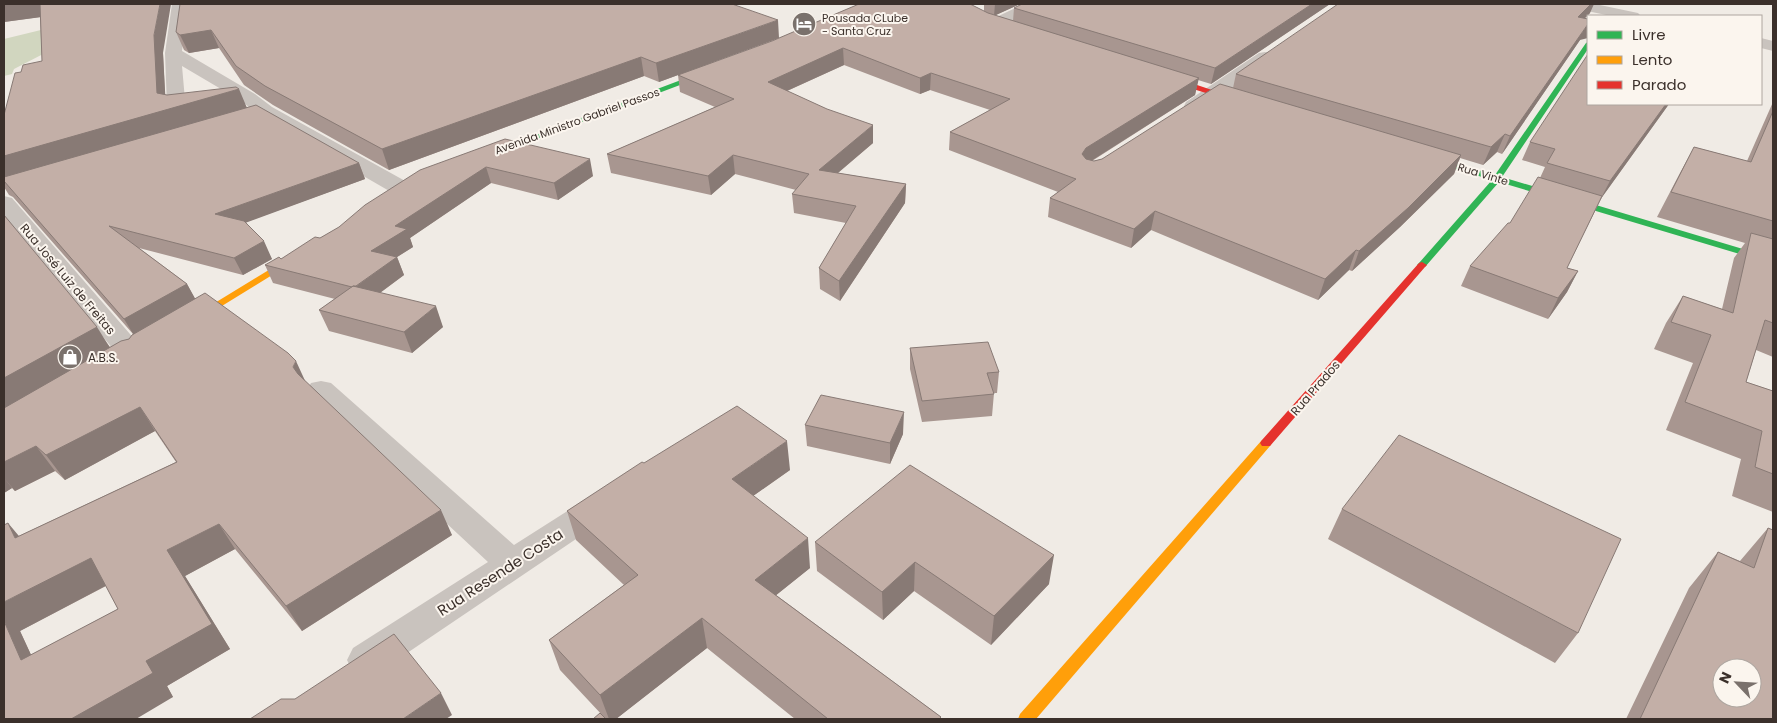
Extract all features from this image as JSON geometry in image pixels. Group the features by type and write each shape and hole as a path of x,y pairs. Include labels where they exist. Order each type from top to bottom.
{"street":[{"path":"180,4 173,53 176,107 254,108"},
{"path":"990,22 1036,4"},
{"path":"1573,4 1609,14"},
{"path":"990,22 1012,30"},
{"name":"Rua Prados","path":"1026,719 1497,179 1587,45"},
{"path":"1181,114 1278,48"},
{"path":"173,53 254,108 398,189"},
{"name":"Avenida Ministro Gabriel Passos","path":"473,160 721,68"},
{"path":"1150,73 1252,104"},
{"name":"Rua Vinte","path":"1412,153 1773,261"},
{"name":"Rua José Luiz de Freitas","path":"7,193 131,356"},
{"path":"174,330 314,246"},
{"path":"321,390 512,564"},
{"name":"Rua Resende Costa","path":"341,676 626,489"}],"green space":[{"path":"45,29 47,52 14,69 12,74 4,76 4,39"}],"building":[{"path":"40,4 160,4 154,35 157,93 167,95 236,87 239,89 4,156 4,115 15,73 21,72 23,65 42,61"},
{"path":"180,4 732,4 778,20 656,63 641,57 382,149 265,86 236,66 211,30 180,35 176,32"},
{"path":"859,4 970,4 988,13 1199,78 1086,148 1082,154 1086,159 1094,161 1102,159 1220,84 1461,155 1408,208 1359,251 1356,250 1325,279 1155,211 1134,229 1050,198 1076,179 950,132 1010,99 931,73 920,78 843,48 768,82 827,109 873,125 819,170 906,184 839,281 819,268 856,206 792,194 809,174 733,155 708,176 607,154 734,99 678,75 772,41"},
{"path":"1022,4 1312,4 1215,68 1014,8"},
{"path":"1338,4 1591,4 1578,17 1587,19 1587,25 1510,136 1505,134 1491,147 1236,74"},
{"path":"1587,56 1587,105 1665,105 1610,181 1547,163 1555,149 1530,142"},
{"path":"256,105 359,163 215,214 244,221 264,241 234,258 109,226 187,284 124,319 4,181 4,177"},
{"path":"1773,111 1773,221 1671,192 1694,147 1751,162"},
{"path":"505,139 590,159 554,183 486,167 395,226 407,229 371,251 397,257 356,286 352,287 265,265 279,257 281,259 315,237 320,238 339,227 365,205 420,170"},
{"path":"1538,177 1602,196 1567,268 1578,271 1558,298 1470,266 1510,223"},
{"path":"4,215 97,327 4,378"},
{"path":"1751,233 1773,239 1773,323 1765,320 1746,382 1773,391 1773,474 1755,467 1762,431 1685,402 1711,335 1671,322 1683,296 1733,313"},
{"path":"353,286 436,306 404,332 319,310"},
{"path":"205,293 288,353 296,361 293,367 298,374 441,510 286,606 219,524 167,550 212,624 146,661 153,673 71,719 4,719 4,621 21,660 118,609 91,558 4,602 4,525 8,523 15,538 177,462 140,407 46,455 36,446 4,462 4,408 121,341 129,339 132,335"},
{"path":"988,342 999,372 987,373 994,394 922,401 910,348"},
{"path":"821,395 904,412 890,443 805,425"},
{"path":"737,406 787,441 732,479 808,538 755,580 941,717 939,719 828,719 702,618 600,695 549,640 638,575 567,511 642,462 644,463"},
{"path":"1399,435 1621,539 1578,633 1342,509"},
{"path":"910,465 1054,555 994,616 915,562 882,592 815,542"},
{"path":"1768,528 1773,530 1773,719 1640,719 1718,552 1754,568"},
{"path":"394,634 441,693 403,719 250,719 281,699 295,699"},
{"path":"600,713 606,719 593,719"}],"traffic: fast":[{"path":"1422,265 1497,179 1587,45"},
{"path":"484,156 713,71"},
{"path":"1422,156 1773,261"}],"traffic: slow":[{"path":"187,323 300,254"},
{"path":"1026,719 1266,443"}],"traffic: jam":[{"path":"1161,76 1244,102"},
{"path":"1266,443 1422,265"}],"place":[{"name":"Pousada CLube - Santa Cruz","path":"804,24"},
{"name":"A.B.S.","path":"70,357"}]}
